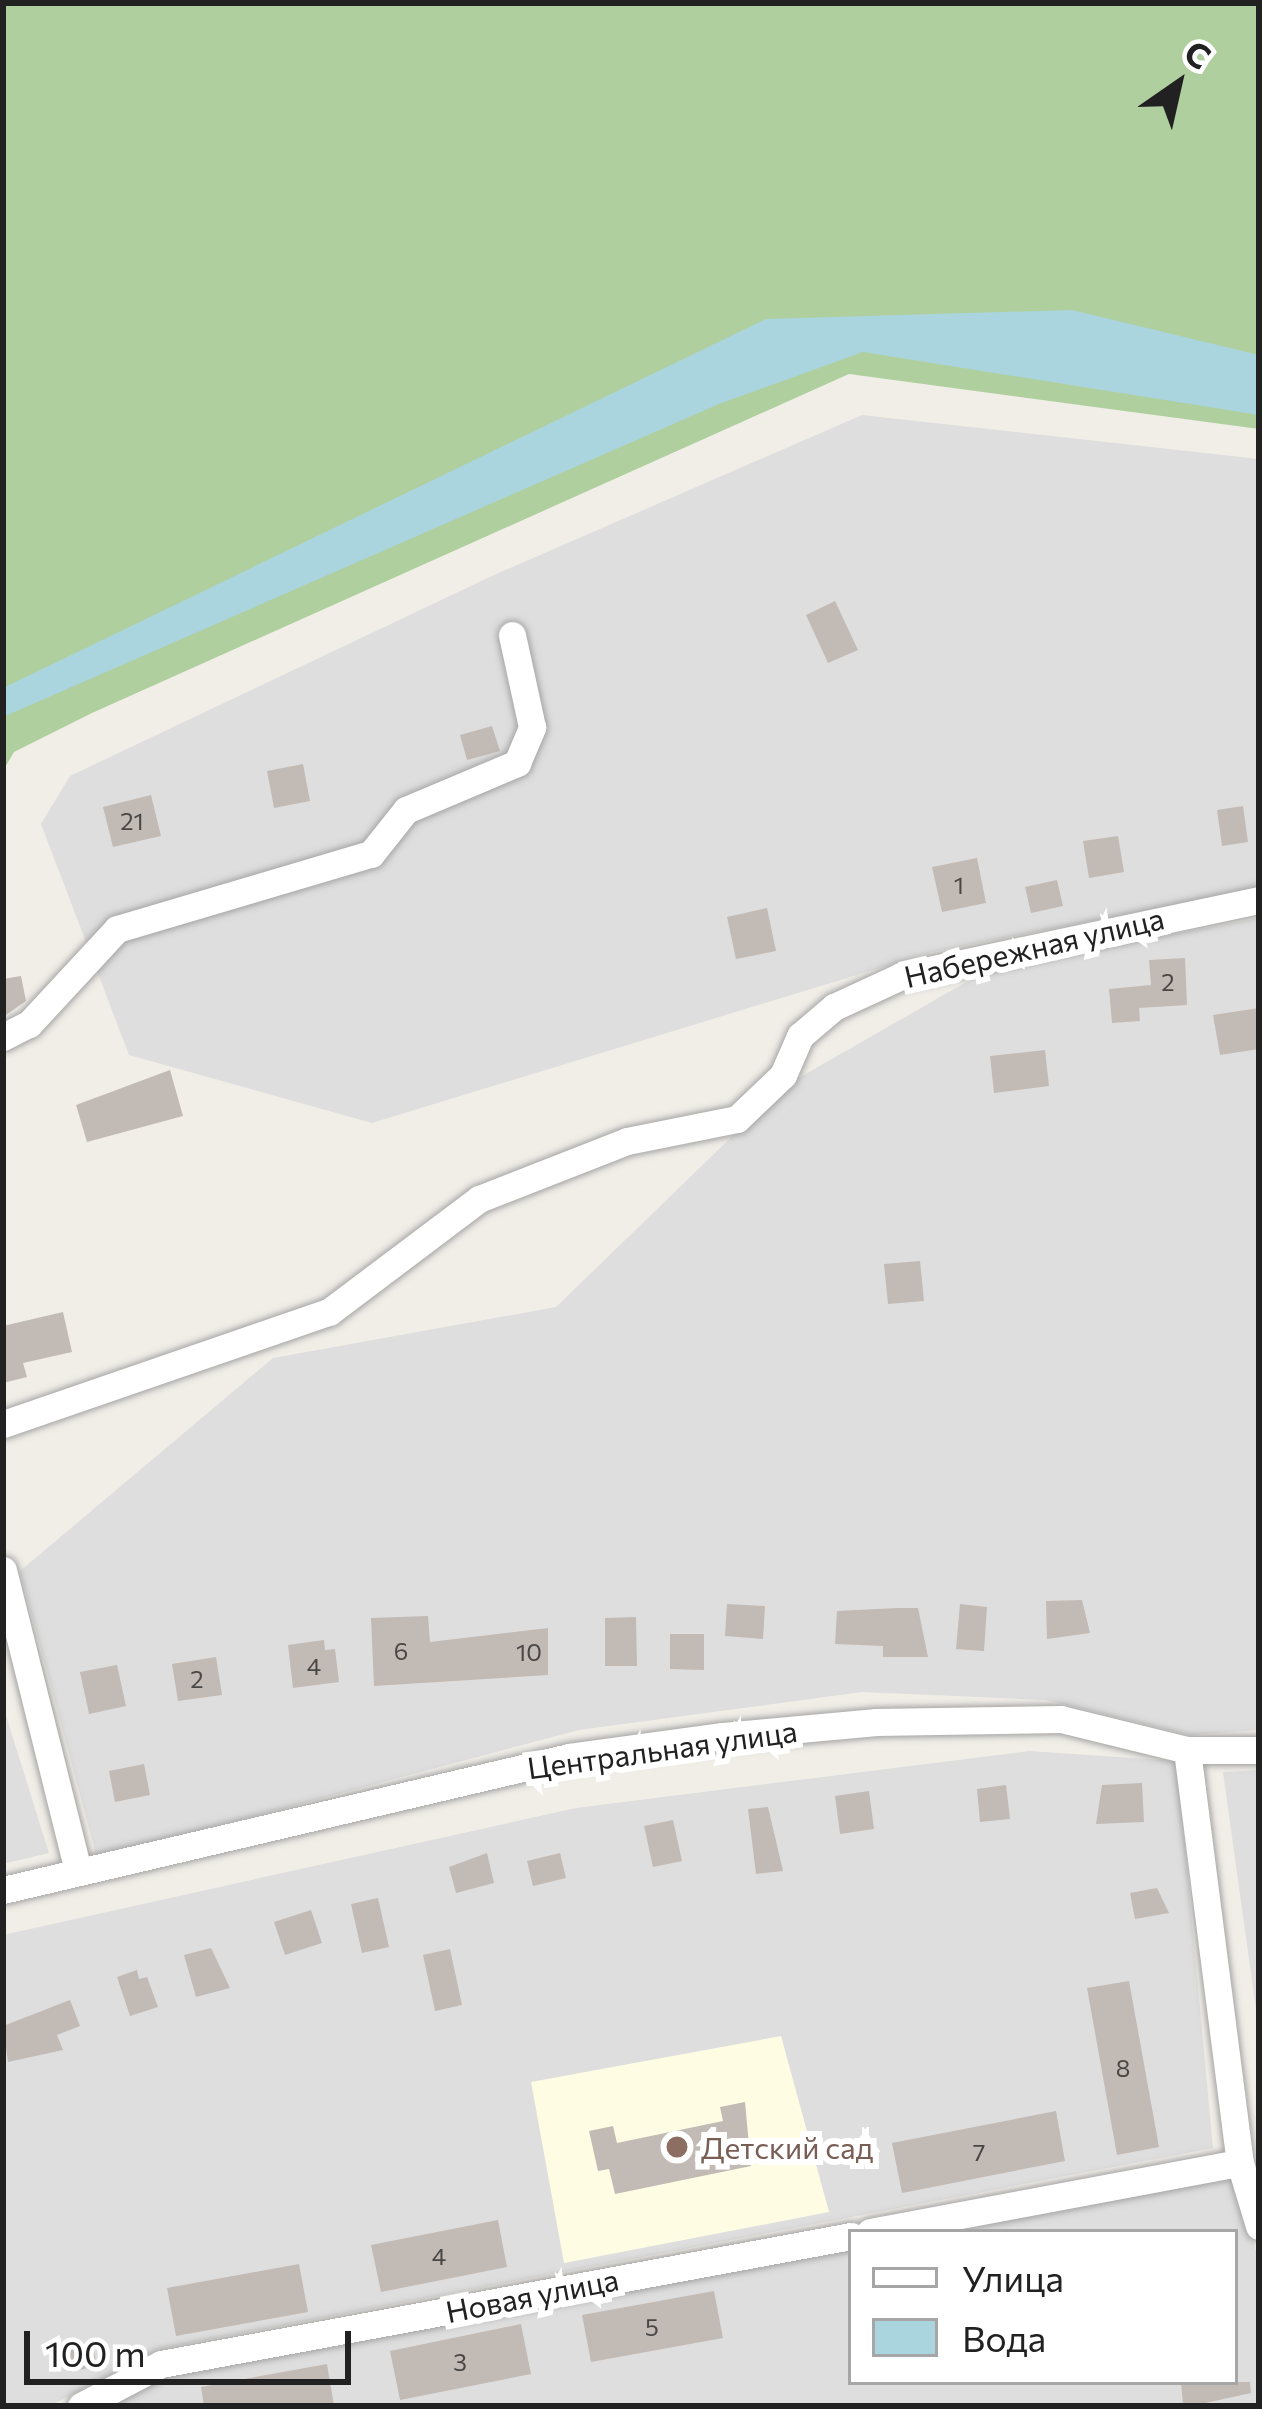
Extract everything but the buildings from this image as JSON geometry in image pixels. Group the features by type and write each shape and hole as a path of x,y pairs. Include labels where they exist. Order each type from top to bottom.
{"street":[{"path":"3,1036 29,1024 117,929 371,854 406,810 517,763 532,727 512,635"},
{"name":"Набережная улица","path":"3,1424 329,1312 479,1199 627,1142 737,1119 783,1075 800,1036 834,1007 901,976 1259,900"},
{"path":"3,1570 77,1871"},
{"name":"Центральная улица","path":"3,1890 569,1757 724,1736 876,1722 1060,1719 1187,1750 1259,1750"},
{"path":"1187,1750 1240,2163 1259,2226"},
{"path":"886,2229 1240,2163"},
{"name":"Новая улица","path":"81,2406 161,2365 848,2237"}],"shaded area":[{"path":"862,415 1259,459 1259,888 932,952 372,1123 129,1055 41,824 70,776 494,575"},
{"path":"1259,918 1259,1730 1191,1735 1046,1700 862,1692 579,1730 97,1858 20,1571 273,1358 556,1307 783,1087 989,969"},
{"path":"3,1706 49,1853 3,1864"},
{"path":"1029,1751 1177,1761 1213,2148 159,2349 50,2406 3,2406 3,1935 576,1808"},
{"path":"1259,1770 1259,2031 1223,1772"},
{"name":"Детский сад","path":"781,2036 829,2212 564,2263 531,2082"},
{"path":"1233,2178 1259,2260 1259,2406 103,2406 159,2375 848,2244 848,2385 1238,2385 1238,2229 933,2229"}],"green space":[{"path":"3,3 1259,3 1259,429 849,374 92,713 14,752 3,771"}],"water":[{"path":"1072,310 1259,355 1259,415 863,352 719,404 3,717 3,688 766,319"}],"place":[{"name":"Детский сад","path":"677,2147"}]}
